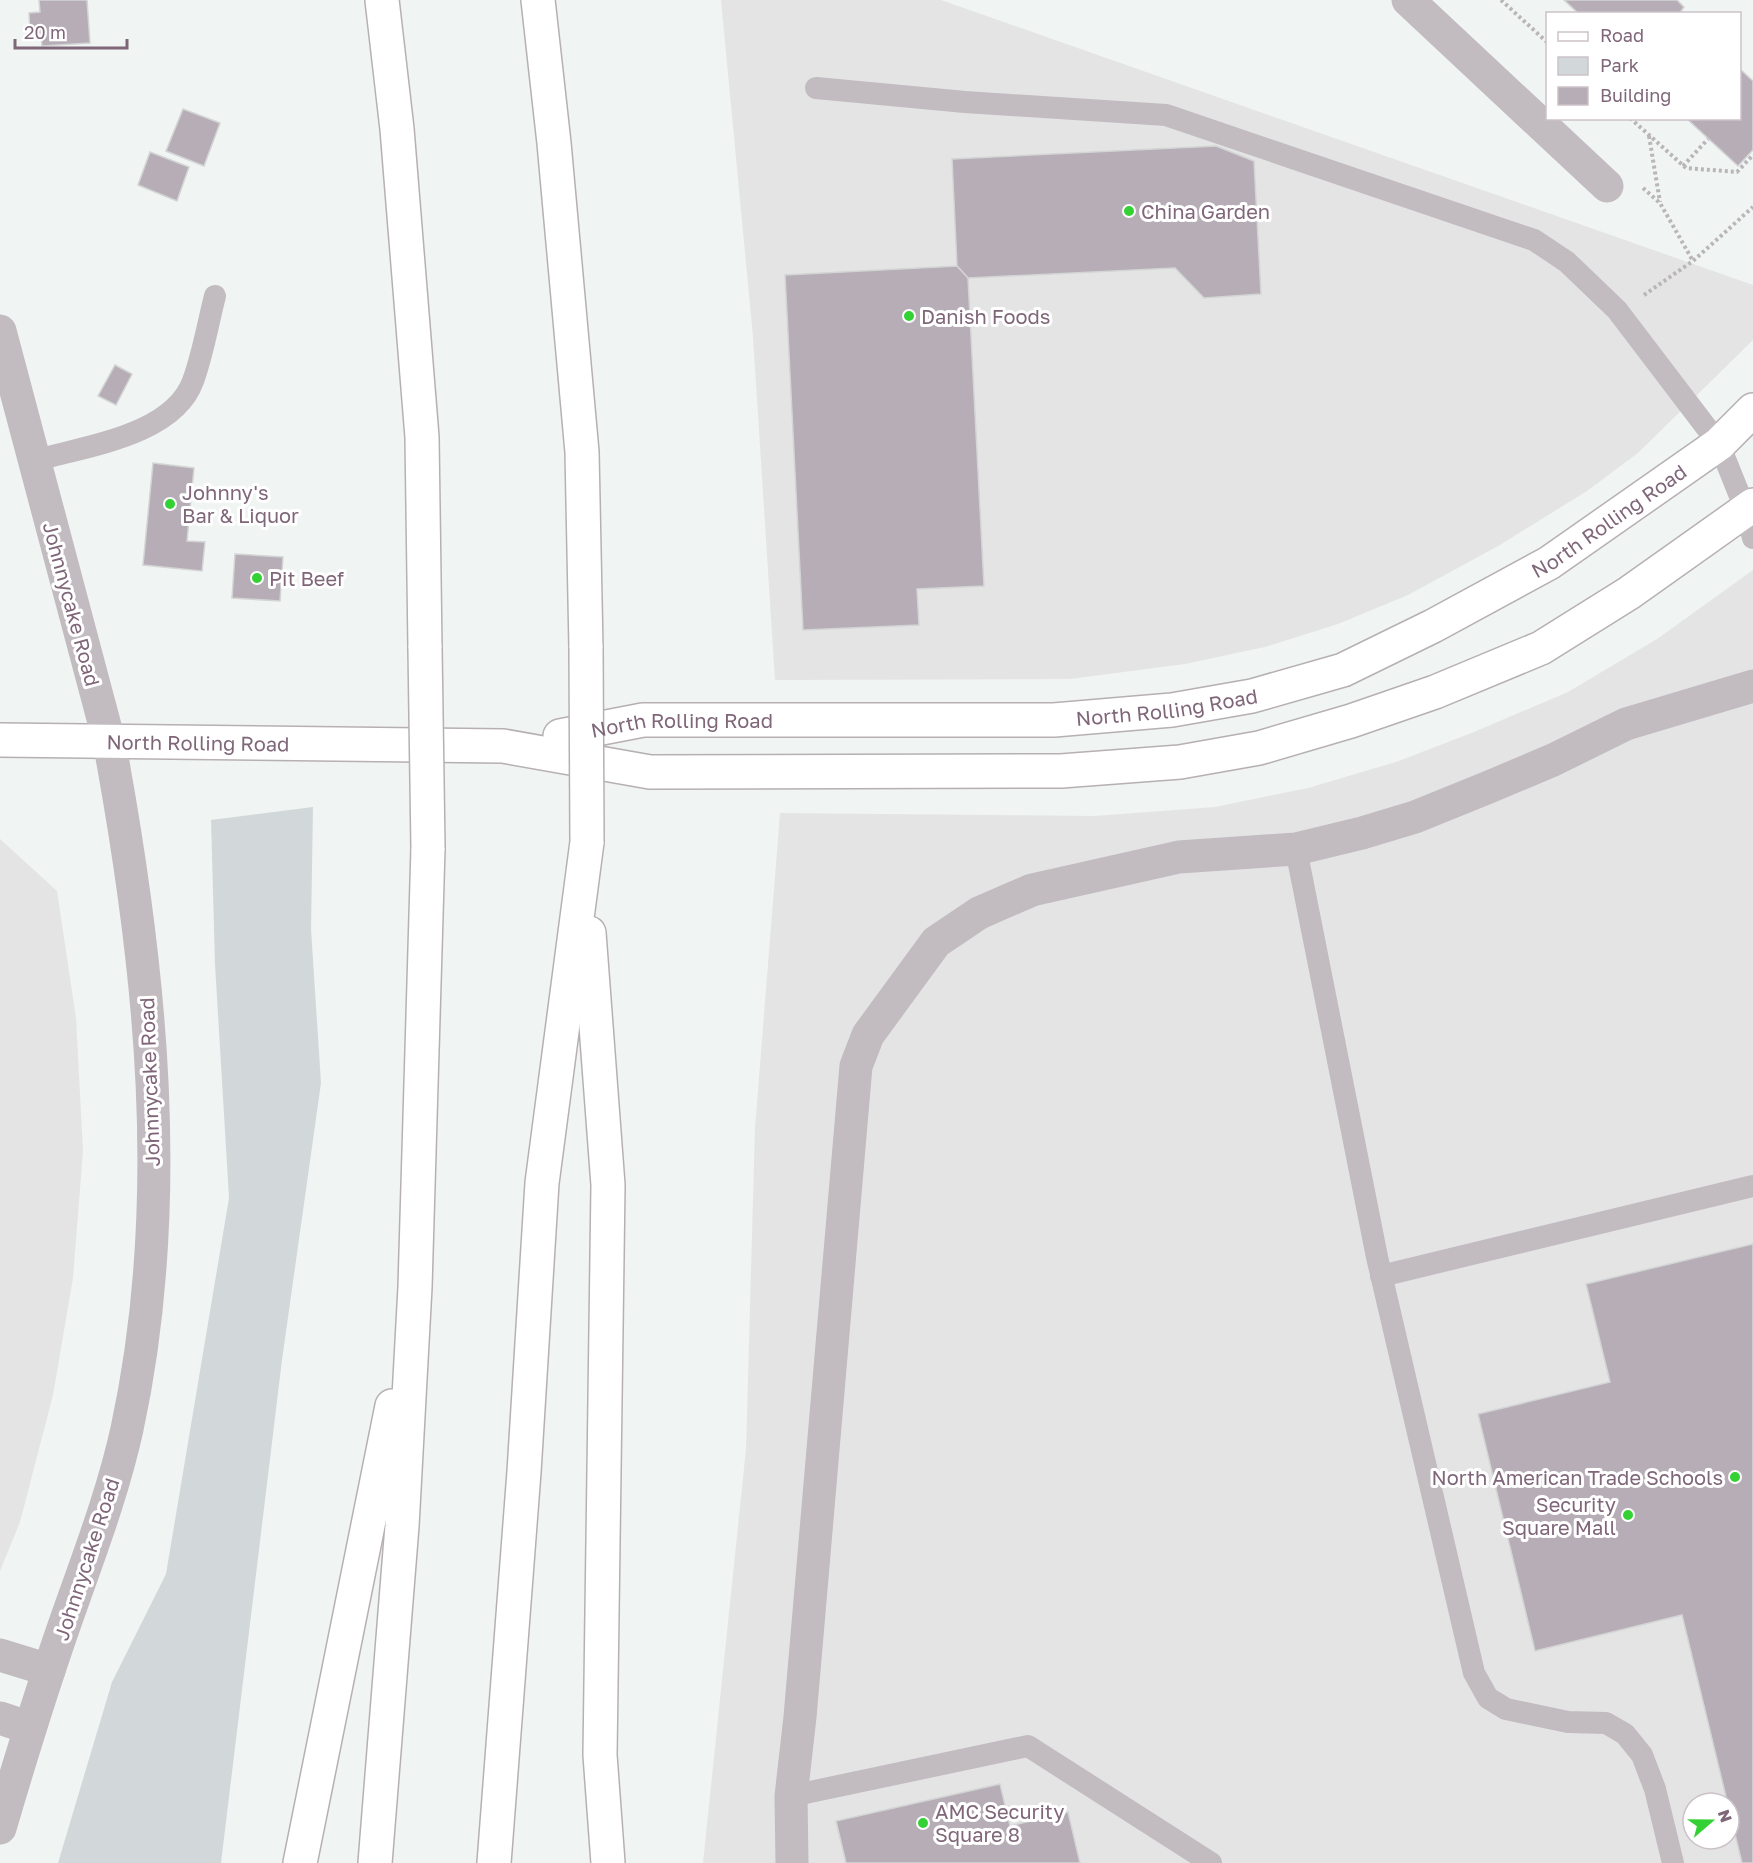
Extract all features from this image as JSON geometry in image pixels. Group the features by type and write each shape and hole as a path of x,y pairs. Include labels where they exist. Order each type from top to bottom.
{"main road":[{"path":"375,1863 402,1526 415,1287 428,848 422,437 398,129 382,0"},
{"path":"538,0 554,143 582,452 589,941 608,1185 600,1755 608,1863"},
{"name":"North Rolling Road","path":"503,746 643,720 1054,720 1172,710 1252,696 1343,670 1443,621 1549,562 1719,444 1753,410"},
{"name":"North Rolling Road","path":"0,740 503,746 650,772 1061,771 1180,762 1259,748 1435,692 1541,648 1751,518"},
{"path":"494,1863 524,1472 542,1183 587,842"},
{"path":"300,1863 342,1666 415,1287"}],"street":[{"path":"1408,0 1546,119"},
{"path":"1548,120 1622,184"},
{"name":"Johnnycake Road","path":"0,331 109,741 129,848 144,963 152,1106 153,1222 146,1329 126,1431 98,1534 49,1670 15,1723 0,1828"},
{"path":"792,1863 791,1796 800,1716 856,1066 868,1035 936,942 979,913 1032,890 1179,857 1296,849 1415,817 1553,759 1626,724 1753,686"},
{"path":"0,1654 49,1670"}],"lane":[{"path":"816,88 965,102 1166,114 1534,240 1567,262 1617,310 1719,444 1751,518"},
{"path":"34,461 142,430 173,411 193,383 215,296"},
{"path":"1296,849 1381,1276 1474,1673 1488,1698 1506,1709 1568,1722 1606,1723 1625,1734 1642,1755 1655,1789 1673,1863"},
{"path":"1381,1276 1753,1186"},
{"path":"791,1796 1028,1746 1211,1863"}],"path":[{"path":"1501,0 1546,41"},
{"path":"1632,120 1686,168 1737,172 1753,155"},
{"path":"1649,136 1660,203 1694,261"},
{"path":"1683,166 1708,139"},
{"path":"1622,184 1660,203"},
{"path":"1617,310 1694,261 1753,207"}],"shaded area":[{"path":"721,0 941,0 1753,285 1753,340 1638,453 1587,491 1500,545 1408,595 1338,624 1265,647 1185,664 1070,679 775,680 753,337"},
{"path":"1753,570 1753,1863 703,1863 746,1449 755,1128 780,813 1094,816 1215,807 1308,788 1396,762 1568,692 1657,639"},
{"path":"0,839 57,891 76,1018 83,1151 73,1278 53,1395 20,1522 0,1571"}],"green space":[{"path":"313,807 311,929 321,1083 282,1360 221,1863 58,1863 112,1682 166,1574 229,1198 215,964 211,820"}],"building":[{"path":"39,0 87,0 90,43 42,46 41,34 30,34 29,13 40,12"},
{"path":"1564,0 1677,0 1684,7 1680,12 1577,12"},
{"path":"1741,70 1753,81 1753,150 1738,166 1688,120 1741,120"},
{"path":"183,109 220,123 204,166 166,151"},
{"path":"1216,146 1254,161 1261,294 1204,298 1175,268 968,278 957,266 952,159"},
{"path":"150,152 189,167 177,201 138,185"},
{"path":"957,266 968,278 984,586 917,589 919,625 803,630 785,275"},
{"path":"115,365 132,374 116,405 98,396"},
{"name":"Johnny's Bar & Liquor","path":"153,463 194,468 187,541 205,542 202,571 143,565"},
{"name":"Pit Beef","path":"235,554 283,557 280,601 232,598"},
{"name":"Security Square Mall","path":"1753,1244 1753,1863 1742,1863 1739,1851 1741,1851 1741,1791 1725,1791 1682,1615 1535,1651 1478,1414 1610,1382 1586,1284"},
{"name":"AMC Security Square 8","path":"1000,1784 1010,1826 1068,1812 1080,1863 846,1863 836,1821"}],"place":[{"name":"China Garden","path":"1129,211"},
{"name":"Danish Foods","path":"909,316"},
{"name":"Johnny's Bar & Liquor","path":"170,504"},
{"name":"Pit Beef","path":"257,578"},
{"name":"North American Trade Schools","path":"1735,1477"},
{"name":"Security Square Mall","path":"1628,1515"},
{"name":"AMC Security Square 8","path":"923,1823"}]}
